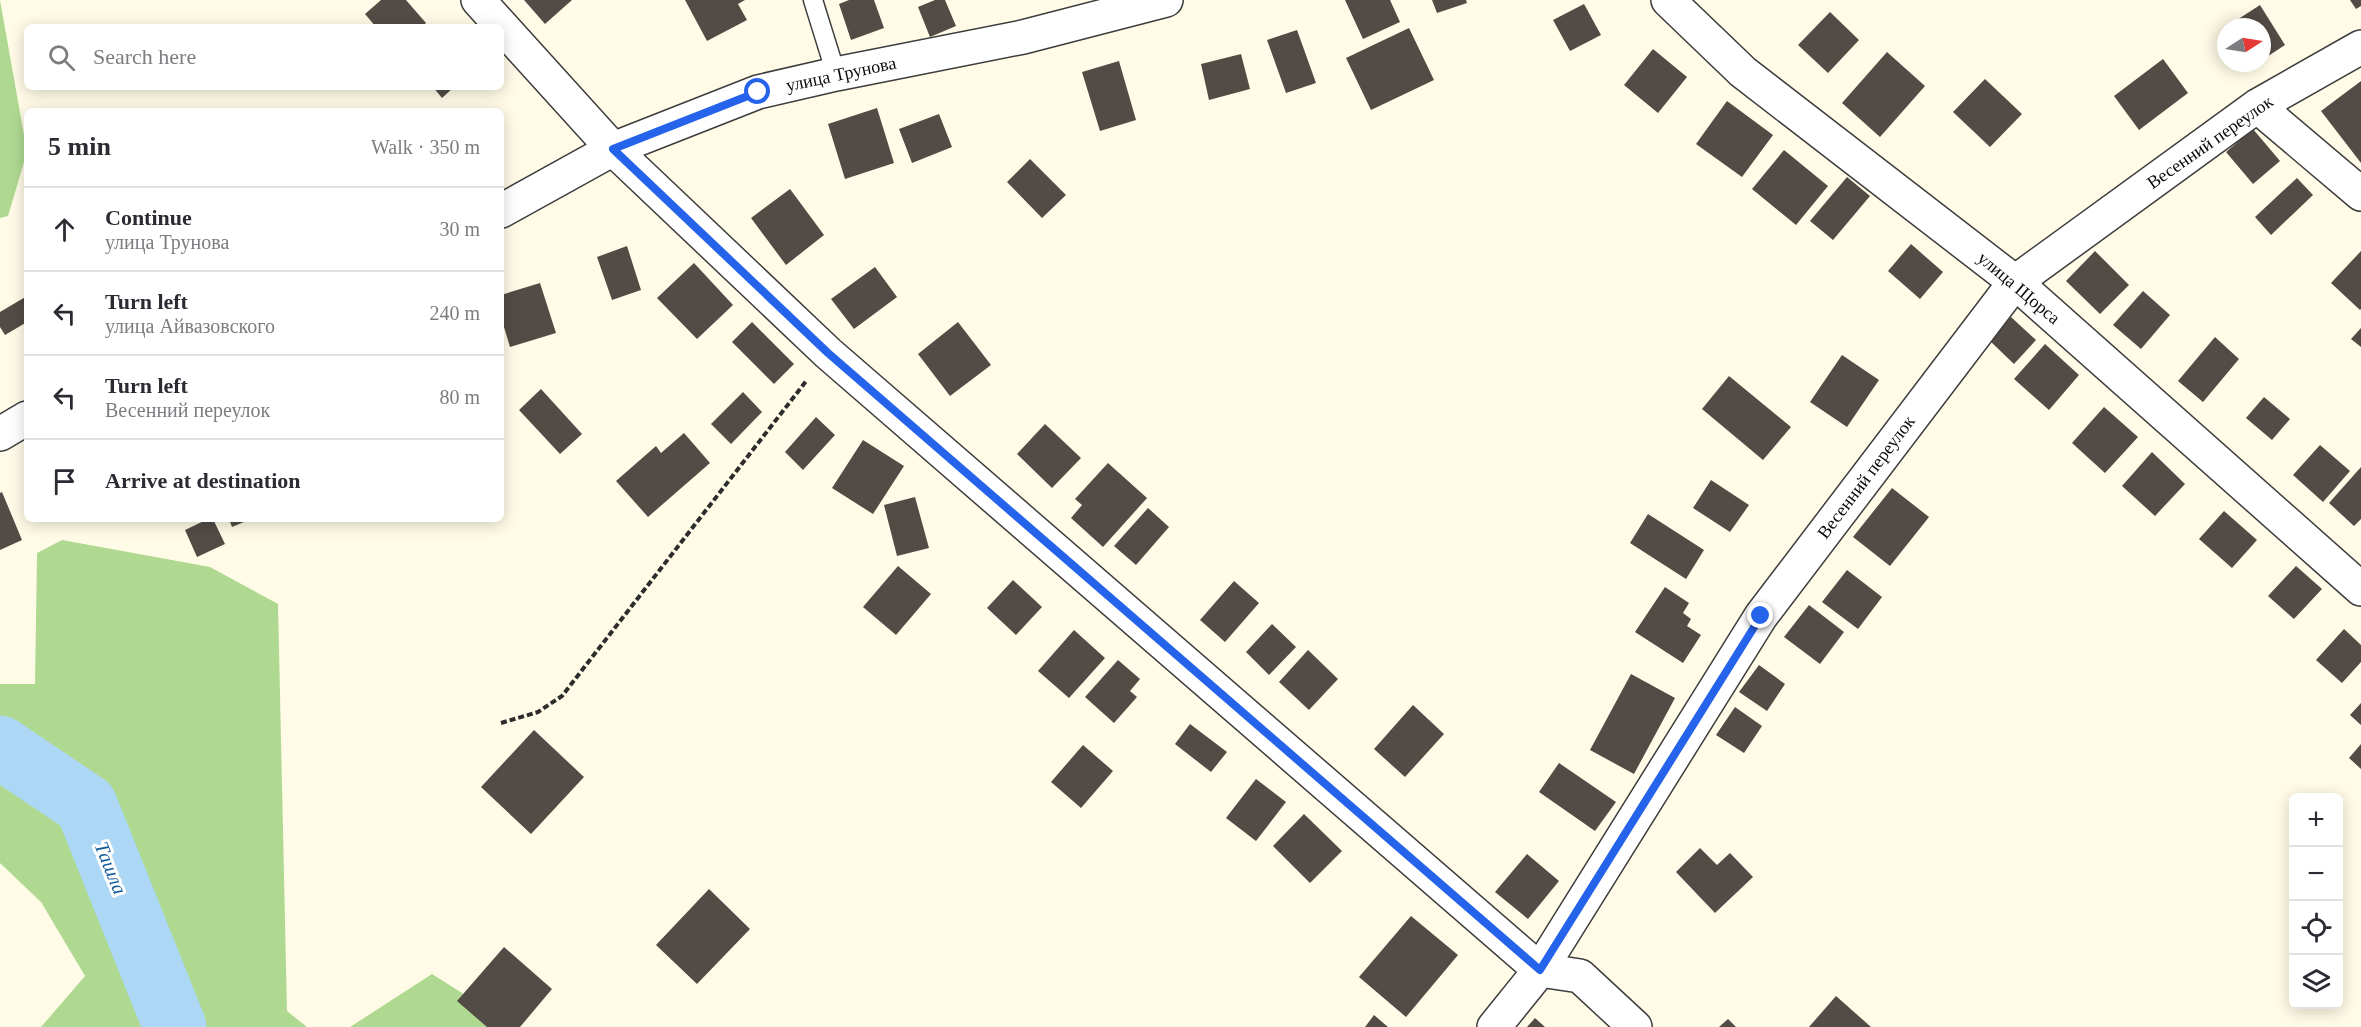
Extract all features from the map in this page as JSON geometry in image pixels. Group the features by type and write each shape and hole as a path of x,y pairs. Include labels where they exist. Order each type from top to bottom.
{"street":[{"path":"478,0 500,24"},
{"name":"улица Трунова","path":"504,209 613,149 758,92 836,74 1023,38 1166,0"},
{"name":"улица Щорса","path":"1668,0 1743,72 2015,282 2361,589"},
{"path":"504,29 613,149 828,353 1540,970 1580,976 1635,1027"},
{"name":"Весенний переулок","path":"1494,1027 1540,970 1761,616 2015,282 2257,106 2361,47"},
{"path":"2257,106 2361,194"},
{"path":"0,434 24,420"}],"lane":[{"path":"813,0 836,74"}],"path":[{"path":"501,723 538,712 562,696 828,353"}],"green space":[{"path":"0,0 24,135 24,162 8,216 0,218"},
{"path":"62,540 210,567 278,604 287,1011 307,1027 41,1027 85,976 41,902 0,863 0,684 35,684 37,553"},
{"path":"432,974 516,1027 350,1027"}],"building":[{"path":"381,0 406,0 426,23 373,24 365,14"},
{"path":"524,0 572,0 545,24"},
{"path":"685,0 745,0 738,4 747,20 707,41"},
{"path":"849,0 874,0 884,28 851,40 839,4"},
{"path":"935,0 945,0 956,26 930,37 918,7"},
{"path":"1345,0 1390,0 1400,22 1363,39"},
{"path":"1432,0 1466,0 1467,3 1437,13"},
{"path":"2350,0 2361,0 2361,6 2356,9"},
{"path":"1584,4 1601,35 1570,51 1553,20"},
{"path":"2260,5 2268,18 2240,18"},
{"path":"1830,12 1859,40 1828,73 1798,45"},
{"path":"2271,23 2285,45 2271,54"},
{"path":"1409,28 1434,80 1371,110 1346,58"},
{"path":"1297,30 1316,83 1286,93 1267,40"},
{"path":"1653,49 1687,77 1658,113 1624,85"},
{"path":"1887,52 1925,86 1880,137 1842,103"},
{"path":"1241,54 1250,89 1209,100 1201,64"},
{"path":"2163,59 2188,93 2139,130 2114,96"},
{"path":"1119,61 1136,120 1100,131 1082,72"},
{"path":"1985,79 2022,114 1990,147 1953,112"},
{"path":"2361,81 2361,163 2321,111"},
{"path":"435,90 451,90 442,98"},
{"path":"1727,101 1773,135 1742,177 1696,144"},
{"path":"877,108 894,163 845,179 828,124"},
{"path":"939,114 952,147 912,163 899,129"},
{"path":"2253,129 2280,161 2253,184 2226,152"},
{"path":"1784,150 1828,186 1796,225 1752,189"},
{"path":"1030,159 1066,195 1042,218 1007,182"},
{"path":"1847,177 1870,196 1833,240 1810,221"},
{"path":"2297,178 2313,195 2271,235 2255,217"},
{"path":"790,189 824,235 786,265 751,218"},
{"path":"1911,244 1943,272 1920,299 1888,271"},
{"path":"627,246 641,290 612,300 597,257"},
{"path":"2095,251 2129,285 2100,314 2066,281"},
{"path":"2361,251 2361,309 2360,310 2331,283"},
{"path":"694,263 733,305 697,339 657,298"},
{"path":"875,267 897,297 854,329 831,299"},
{"path":"540,283 556,333 510,347 504,327 504,294"},
{"path":"2143,291 2170,315 2141,349 2113,325"},
{"path":"24,298 24,324 5,335 0,327 0,312"},
{"path":"2011,317 2036,340 2014,364 1990,341"},
{"path":"752,322 794,364 774,384 732,342"},
{"path":"958,322 991,365 950,396 918,354"},
{"path":"2361,328 2361,347 2351,339"},
{"path":"2215,337 2239,359 2203,402 2178,381"},
{"path":"2045,344 2079,375 2049,410 2014,379"},
{"path":"1842,355 1879,380 1847,427 1810,402"},
{"path":"1729,376 1791,427 1763,460 1702,409"},
{"path":"541,389 582,434 560,454 519,410"},
{"path":"743,392 762,412 731,444 711,424"},
{"path":"2264,397 2290,419 2272,440 2246,418"},
{"path":"2104,407 2138,437 2105,473 2072,443"},
{"path":"816,417 835,435 803,470 785,452"},
{"path":"1045,424 1081,458 1052,488 1017,454"},
{"path":"684,433 710,463 648,517 616,481 656,446 661,453"},
{"path":"863,440 904,466 873,514 832,488"},
{"path":"2320,445 2350,471 2323,502 2293,475"},
{"path":"2152,452 2185,484 2155,516 2122,486"},
{"path":"1108,463 1147,498 1103,547 1071,518 1082,505 1075,499"},
{"path":"2361,467 2361,519 2354,526 2329,503"},
{"path":"1711,480 1749,505 1730,532 1693,508"},
{"path":"1892,488 1929,517 1890,566 1853,537"},
{"path":"2,492 22,540 0,550 0,493"},
{"path":"915,497 929,548 897,556 884,505"},
{"path":"1148,508 1169,527 1136,565 1114,546"},
{"path":"2224,511 2257,540 2232,568 2199,539"},
{"path":"1648,514 1704,550 1686,579 1630,543"},
{"path":"202,522 214,522 225,544 197,557 185,530"},
{"path":"230,522 244,522 232,527"},
{"path":"898,566 931,594 896,635 863,607"},
{"path":"2296,566 2322,589 2294,619 2268,596"},
{"path":"1847,570 1882,597 1858,629 1822,602"},
{"path":"1013,580 1042,607 1016,635 987,608"},
{"path":"1234,581 1259,603 1225,642 1200,620"},
{"path":"1665,587 1689,603 1683,613 1691,619 1687,626 1701,635 1683,663 1635,632"},
{"path":"1809,605 1844,632 1820,664 1784,637"},
{"path":"1272,624 1296,647 1269,675 1246,652"},
{"path":"2344,629 2361,645 2361,662 2342,683 2316,660"},
{"path":"1074,630 1105,658 1069,698 1038,671"},
{"path":"1308,650 1338,679 1309,710 1279,682"},
{"path":"1118,660 1140,679 1130,691 1137,697 1114,723 1085,697"},
{"path":"1759,665 1785,684 1767,711 1739,692"},
{"path":"1631,674 1675,698 1634,774 1590,750"},
{"path":"2361,703 2361,725 2350,715"},
{"path":"1413,705 1444,734 1405,777 1374,749"},
{"path":"1735,707 1762,726 1744,753 1716,735"},
{"path":"1190,724 1227,752 1211,772 1175,744"},
{"path":"534,730 584,777 531,834 481,787"},
{"path":"2361,744 2361,769 2349,758"},
{"path":"1083,745 1113,771 1081,808 1051,782"},
{"path":"1559,763 1616,802 1595,831 1539,792"},
{"path":"1256,779 1286,802 1256,841 1226,818"},
{"path":"1304,814 1342,851 1310,883 1273,846"},
{"path":"1700,848 1717,865 1730,853 1753,877 1715,913 1676,872"},
{"path":"1527,854 1559,881 1528,919 1495,892"},
{"path":"709,889 750,929 697,984 656,945"},
{"path":"1411,916 1458,955 1406,1017 1359,977"},
{"path":"504,947 552,989 520,1027 487,1027 457,1001"},
{"path":"1836,996 1871,1027 1809,1027"},
{"path":"1374,1015 1388,1027 1365,1027"},
{"path":"1535,1018 1545,1027 1527,1027"},
{"path":"1728,1019 1736,1027 1719,1027"}],"waterway":[{"name":"Ташла","path":"0,747 86,805 175,1027"}],"route":[{"path":"758,92 613,149 828,353 1540,970 1761,616"}]}
